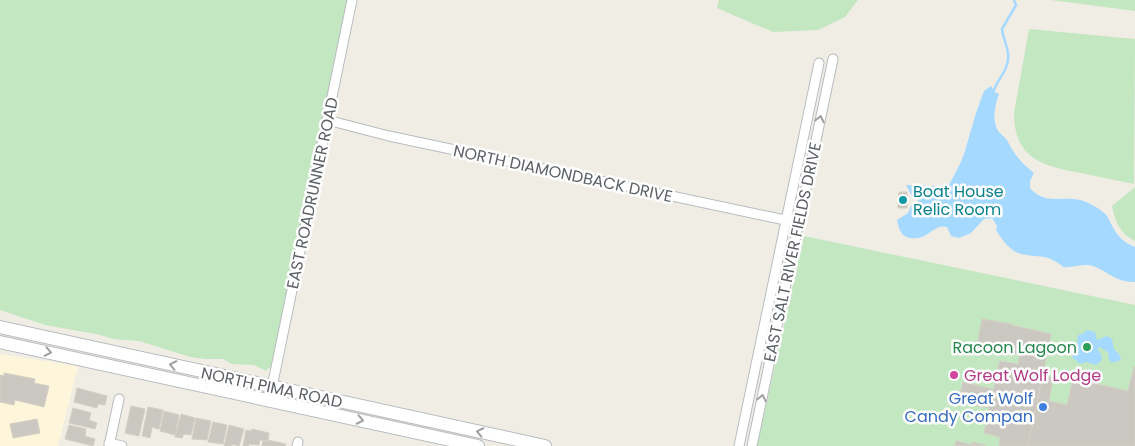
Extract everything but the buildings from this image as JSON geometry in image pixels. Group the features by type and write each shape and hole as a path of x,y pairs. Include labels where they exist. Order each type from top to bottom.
{"main road":[{"name":"NORTH PIMA ROAD","path":"0,327 545,446"},
{"name":"NORTH PIMA ROAD","path":"0,342 478,446"}],"street":[{"name":"EAST ROADRUNNER ROAD","path":"272,387 352,0"},
{"name":"EAST SALT RIVER FIELDS DRIVE","path":"752,446 833,59"},
{"name":"EAST SALT RIVER FIELDS DRIVE","path":"740,446 819,63"},
{"name":"NORTH DIAMONDBACK DRIVE","path":"327,120 398,138 799,223"},
{"path":"119,400 109,445 122,446"}],"shaded area":[{"path":"0,354 78,366 58,446 0,446"}],"green space":[{"path":"0,0 348,0 271,369 268,368 266,371 254,365 232,364 223,359 190,357 139,341 114,339 45,325 0,310"},
{"path":"719,0 858,0 845,17 818,30 773,32 717,8"},
{"path":"1051,0 1135,0 1135,11"},
{"path":"1029,29 1135,39 1134,184 1054,167 1033,158 1025,150 1019,141 1015,128 1014,113"},
{"path":"1135,187 1135,241 1122,231 1112,206"},
{"name":"Great Wolf Lodge","path":"804,236 1135,305 1135,446 757,446"}],"water":[{"path":"991,86 999,94 994,113 995,123 1018,158 1034,173 1030,181 1030,188 1043,197 1080,200 1093,205 1103,212 1121,238 1135,247 1135,282 1121,280 1093,266 1063,267 1051,259 1018,253 1011,249 1003,240 996,230 997,226 992,218 984,219 971,233 959,238 951,236 947,227 942,226 922,237 910,238 902,234 897,220 908,213 912,204 918,204 918,197 912,196 906,185 935,186 942,189 949,185 964,154 984,91"},
{"name":"Racoon Lagoon","path":"1087,330 1095,332 1097,340 1107,336 1112,339 1114,349 1119,354 1121,360 1112,363 1108,352 1099,347 1098,349 1102,357 1101,361 1096,365 1087,362 1080,364 1072,357 1077,346 1078,335 1083,334"}],"waterway":[{"path":"994,90 1007,63 1008,53 1002,29 1016,5 1014,0"}],"place":[{"name":"Boat House Relic Room","path":"903,200"},
{"name":"Racoon Lagoon","path":"1087,347"},
{"name":"Great Wolf Lodge","path":"954,375"},
{"name":"Great Wolf Candy Compan","path":"1043,407"}]}
